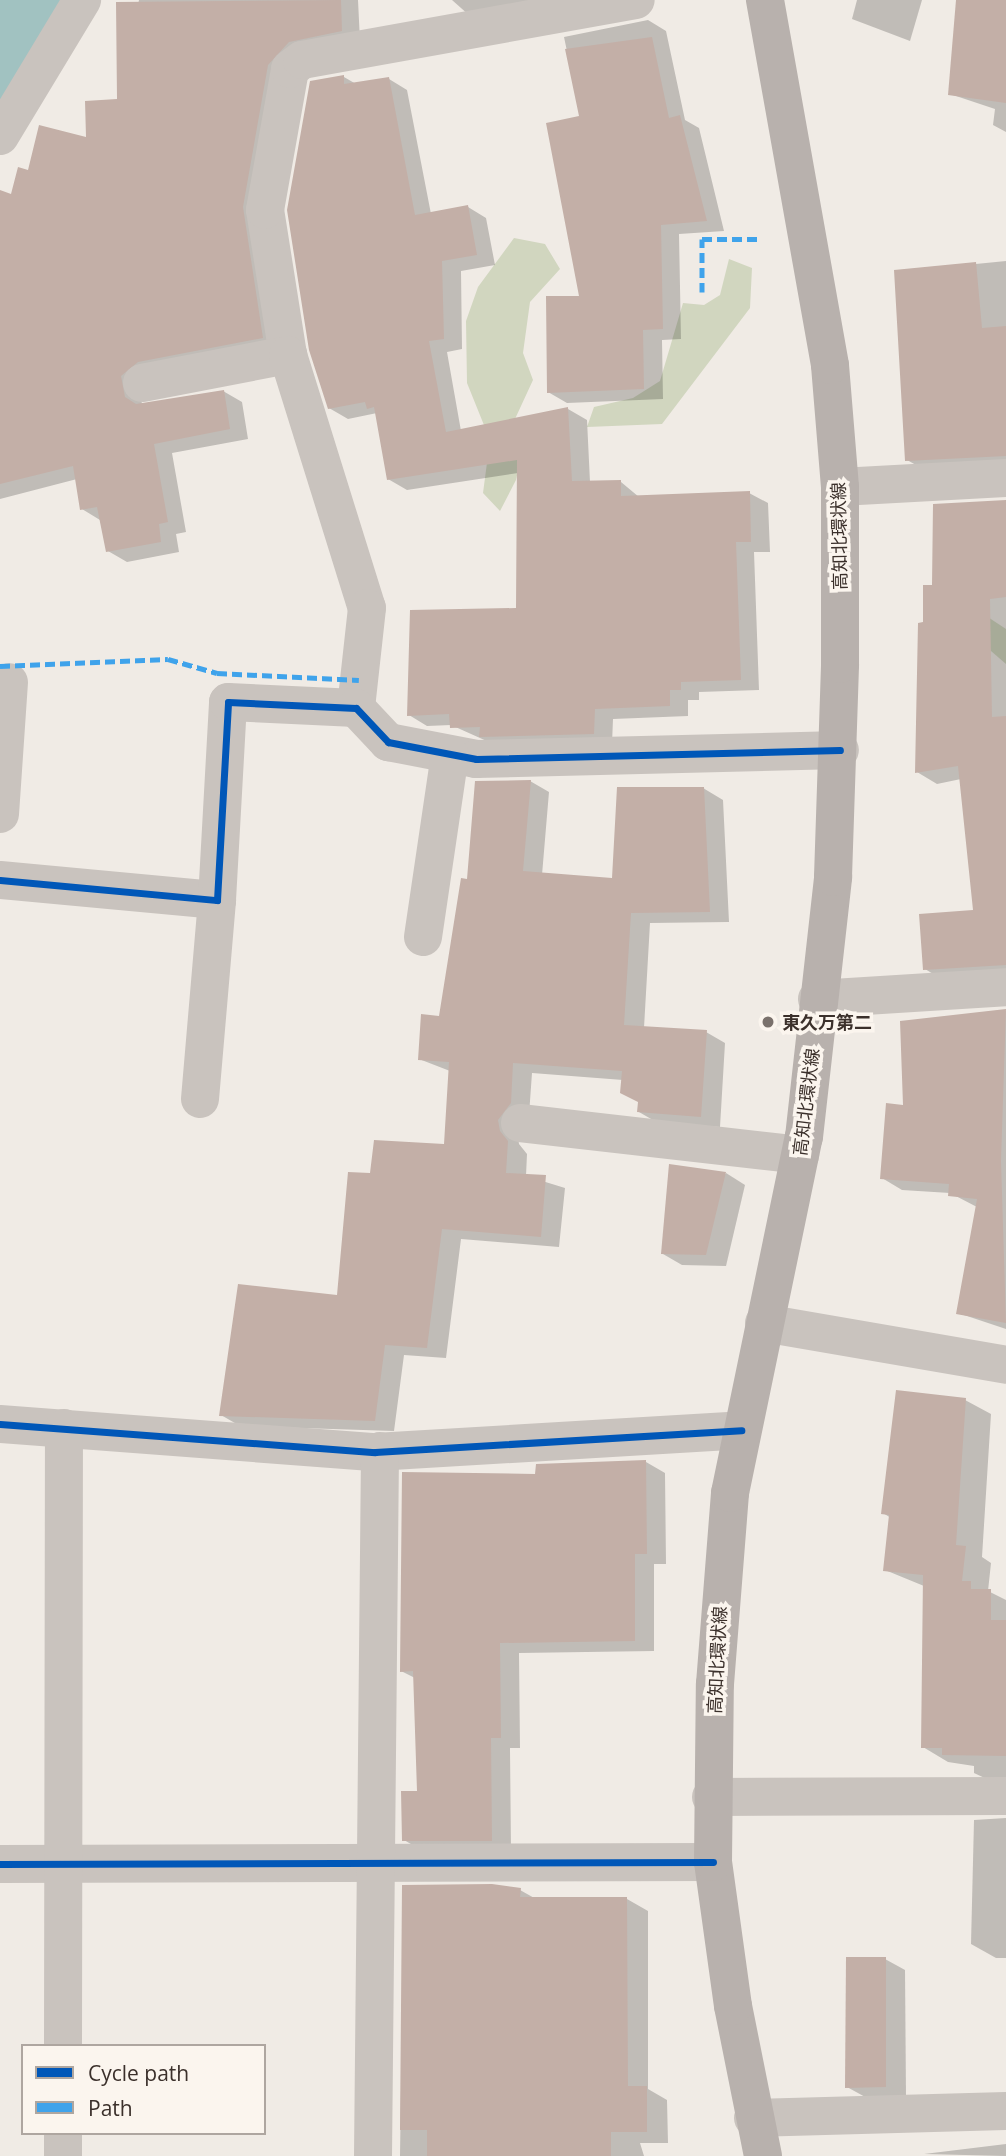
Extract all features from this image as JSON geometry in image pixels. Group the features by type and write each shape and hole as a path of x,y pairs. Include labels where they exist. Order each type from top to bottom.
{"main road":[{"name":"高知北環状線","path":"763,2156 753,2118 713,1862 711,1797 721,1570 741,1430 800,1155 833,877 840,750 840,487 828,351 765,0"}],"street":[{"path":"0,136 82,0"},
{"path":"356,708 367,608 346,530 298,403 265,211 290,69 302,60 636,0"},
{"path":"142,383 288,355"},
{"path":"840,487 1006,478"},
{"path":"0,814 9,682"},
{"path":"200,1099 217,900 228,702 356,708 388,742 450,755 840,750"},
{"path":"423,937 450,755"},
{"path":"0,880 217,900"},
{"path":"817,999 1006,987"},
{"path":"520,1123 800,1155"},
{"path":"764,1323 1006,1364"},
{"path":"0,1424 380,1451 741,1430"},
{"path":"63,2044 64,1428"},
{"path":"373,2156 380,1451"},
{"path":"711,1797 1006,1796"},
{"path":"0,1864 713,1862"},
{"path":"753,2118 1006,2111"},
{"path":"63,2135 63,2156"}],"green space":[{"path":"514,238 545,244 560,269 530,302 523,353 533,380 515,419 522,453 516,480 500,511 483,493 490,440 467,383 466,321 478,287"},
{"path":"729,259 752,268 750,308 662,424 587,427 594,407 633,398 660,381 683,303 704,305 720,295"},
{"path":"971,606 1006,629 1006,664 968,631"}],"building":[{"path":"341,0 342,31 289,42 268,65 243,207 263,338 138,362 121,376 125,397 136,404 224,390 230,429 154,444 168,522 159,524 161,542 106,552 97,507 80,510 73,466 0,484 0,190 11,194 18,167 28,170 39,125 86,137 85,101 117,99 116,2"},
{"path":"956,0 1006,0 1006,103 948,95"},
{"path":"652,37 669,118 680,115 707,221 661,225 663,329 643,330 644,389 547,393 546,296 579,296 546,123 579,116 565,49"},
{"path":"344,75 344,84 389,77 415,215 468,205 477,255 442,261 444,339 429,341 446,432 568,407 572,481 621,480 621,496 750,491 751,542 736,542 741,680 681,682 681,690 670,690 670,706 595,709 594,734 479,737 480,727 450,728 449,714 407,716 410,610 516,608 517,460 387,480 374,407 367,409 365,402 328,409 309,350 287,210 310,81"},
{"path":"976,262 982,328 1006,326 1006,456 905,461 894,270"},
{"path":"1006,500 1006,597 990,599 992,717 1006,716 1006,965 923,970 919,914 973,910 958,766 915,773 918,623 923,622 923,585 932,585 933,504"},
{"path":"531,780 523,871 612,878 617,787 704,787 710,912 631,913 624,1025 707,1030 701,1117 637,1112 638,1102 620,1093 622,1071 513,1063 511,1103 498,1120 500,1131 508,1141 506,1173 546,1175 541,1237 442,1229 427,1348 385,1345 375,1421 219,1416 238,1284 337,1295 348,1172 370,1173 374,1140 444,1144 449,1062 418,1060 421,1014 439,1016 461,878 467,879 475,781"},
{"path":"1006,1009 1001,1161 1006,1323 956,1314 977,1199 948,1196 949,1184 880,1179 886,1103 903,1105 900,1021"},
{"path":"669,1164 726,1172 706,1255 661,1254"},
{"path":"896,1390 966,1398 956,1545 966,1546 962,1581 971,1581 971,1589 991,1589 991,1620 1006,1620 1006,1756 942,1755 942,1748 921,1748 923,1575 883,1571 889,1515 881,1514"},
{"path":"646,1460 647,1554 635,1554 635,1641 500,1643 501,1738 491,1738 492,1841 402,1841 401,1791 417,1791 413,1671 400,1672 402,1472 535,1474 536,1464"},
{"path":"492,1884 521,1888 520,1897 627,1897 628,2086 647,2086 647,2132 611,2132 611,2156 427,2156 427,2130 400,2130 402,1885"},
{"path":"846,1957 886,1957 886,2087 845,2088"}],"waterway":[{"path":"0,69 38,0"}],"marked path":[{"path":"702,292 702,239 757,239"},
{"path":"0,666 168,659 217,673 359,680"}],"cycle path":[{"path":"0,880 217,900 228,702 356,708 388,742 476,759 840,750"},
{"path":"0,1424 375,1452 741,1430"},
{"path":"0,1864 713,1862"}],"place":[{"name":"東久万第二","path":"768,1022"}]}
